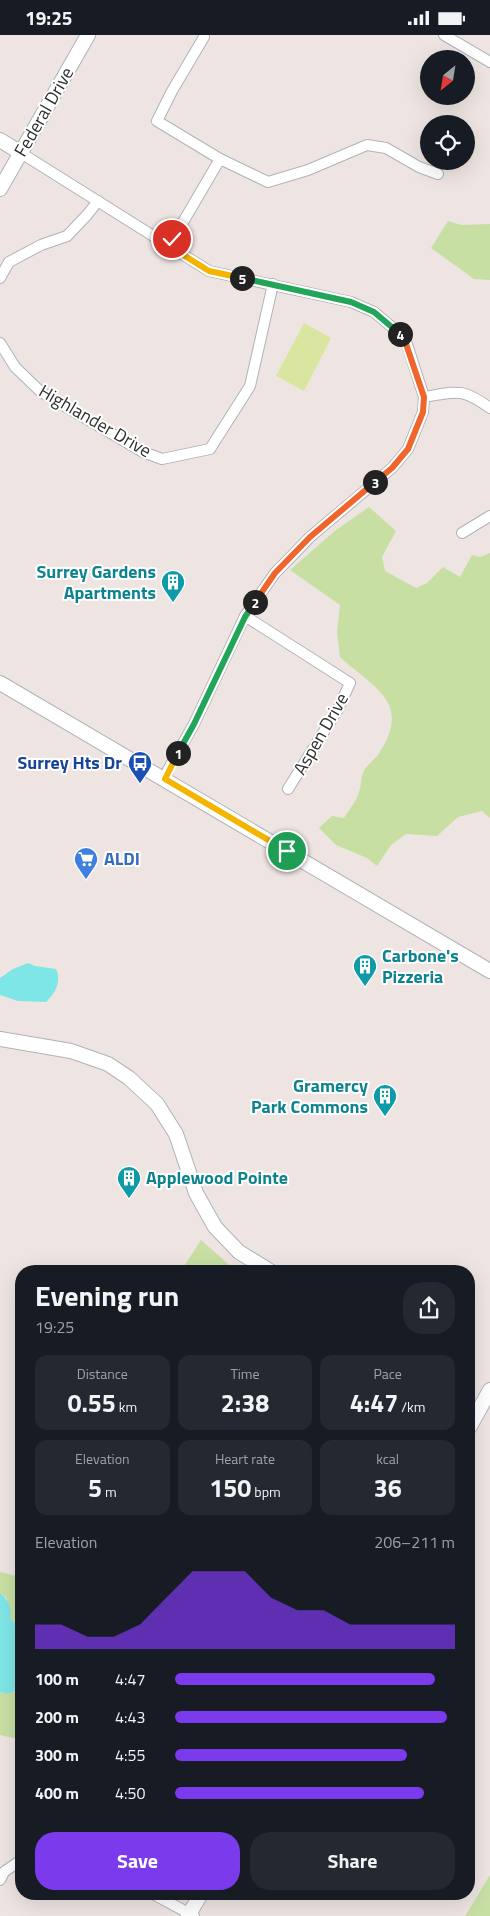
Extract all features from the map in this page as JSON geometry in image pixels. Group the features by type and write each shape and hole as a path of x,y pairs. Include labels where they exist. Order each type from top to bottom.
{"street":[{"name":"Federal Drive","path":"0,189 88,35"},
{"path":"444,35 490,62"},
{"path":"204,37 172,91 157,121 220,159 268,182 308,171 367,145 386,148 419,167 438,174"},
{"path":"0,140 209,271 351,302 374,312 404,338 424,397 423,412 408,449 392,468 310,537 275,573 245,617 194,724 168,770 165,779"},
{"path":"169,246 220,159"},
{"path":"0,278 9,262 42,245 67,236 98,201"},
{"name":"Highlander Drive","path":"0,343 15,367 41,392 143,452 162,459 210,449 250,386 273,284"},
{"path":"424,397 461,391 477,398 490,408"},
{"path":"462,533 490,516"},
{"name":"Aspen Drive","path":"245,617 350,683 338,709 288,789"},
{"path":"0,683 490,971"},
{"path":"0,1039 71,1051 108,1064 130,1078 157,1104 176,1134 196,1193 215,1227 239,1252 260,1265"},
{"path":"475,1416 490,1390"},
{"path":"0,1880 4,1872 15,1865"},
{"path":"164,1900 190,1915 197,1900"}],"green space":[{"path":"448,221 461,225 490,224 490,280 474,279 431,248"},
{"path":"304,323 331,338 304,391 276,376"},
{"path":"369,507 396,531 382,557 385,571 416,588 427,583 443,567 460,577 472,555 480,557 490,553 490,818 482,811 458,817 437,836 406,834 391,845 377,866 367,858 336,845 319,828 332,816 344,818 355,801 363,772 378,755 388,737 392,722 391,709 377,688 340,657 337,632 340,605 290,570 336,530"},
{"path":"201,1240 229,1265 185,1265"},
{"path":"0,1572 15,1576 15,1623 10,1619 7,1598 0,1593"},
{"path":"15,1691 15,1738 0,1735 0,1692 7,1694"},
{"path":"490,1875 490,1916 465,1916"}],"water":[{"path":"28,963 56,969 58,974 57,987 46,1002 18,1001 0,995 0,978 13,969"},
{"path":"0,1593 6,1598 11,1611 10,1619 15,1623 15,1691 7,1694 0,1692"}],"place":[{"name":"Surrey Gardens Apartments","path":"173,603"},
{"name":"Surrey Hts Dr","path":"140,784"},
{"name":"ALDI","path":"86,880"},
{"name":"Carbone's Pizzeria","path":"365,987"},
{"name":"Gramercy Park Commons","path":"385,1117"},
{"name":"Applewood Pointe","path":"129,1199"}],"route":[{"path":"172,239 169,246 209,271 351,302 374,312 404,338 424,397 423,412 408,449 392,468 310,537 275,573 245,617 194,724 168,770 165,779 287,851"}]}
